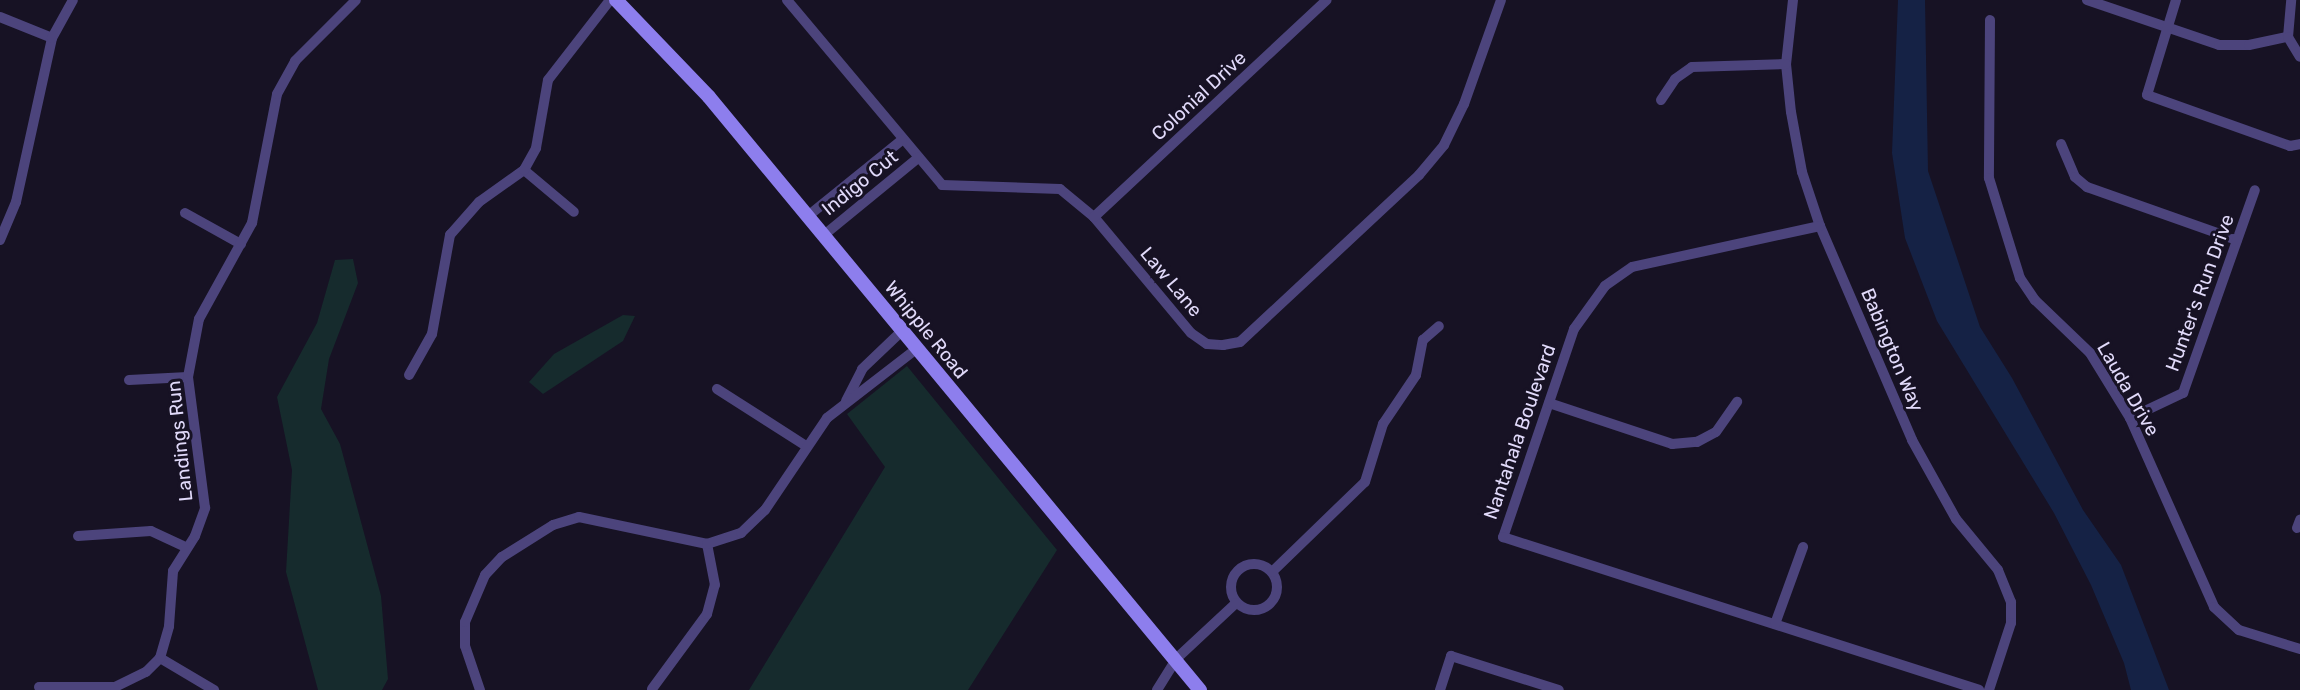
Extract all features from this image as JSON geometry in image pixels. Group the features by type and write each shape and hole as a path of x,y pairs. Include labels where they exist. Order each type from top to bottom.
{"main road":[{"name":"Whipple Road","path":"616,0 709,97 903,330 915,350 1200,690"}],"street":[{"path":"0,240 16,202 51,38 73,0"},
{"name":"Landings Run","path":"160,658 169,626 173,571 200,525 206,491 188,377 199,319 252,223 277,94 295,61 356,0"},
{"path":"409,375 432,334 450,234 479,202 523,170 536,148 548,80 610,0"},
{"name":"Law Lane","path":"787,0 942,184 1060,189 1094,217 1191,333 1207,344 1240,342 1419,176 1444,145 1464,104 1501,0"},
{"name":"Colonial Drive","path":"1094,217 1327,0"},
{"name":"Babington Way","path":"1793,0 1786,64 1802,172 1820,226 1912,440 1956,519 1997,570 2006,588 2011,623 1989,690"},
{"path":"2087,0 2218,45 2249,45 2288,37"},
{"path":"2176,0 2147,95 2290,146 2300,144"},
{"path":"2291,0 2288,37 2300,57"},
{"path":"0,17 51,38"},
{"name":"Lauda Drive","path":"1990,20 1989,177 2005,238 2020,278 2035,300 2091,353 2130,418 2214,607 2239,630 2300,649"},
{"path":"1661,100 1675,79 1692,67 1786,64"},
{"name":"Indigo Cut","path":"808,216 902,139"},
{"path":"2061,145 2075,177 2087,187 2237,240"},
{"name":"Indigo Cut","path":"824,235 918,158"},
{"path":"523,170 574,212"},
{"name":"Hunter's Run Drive","path":"2130,418 2182,393 2256,190"},
{"path":"185,213 241,244"},
{"name":"Nantahala Boulevard","path":"1820,226 1632,267 1618,276 1582,313 1503,537 1979,690"},
{"path":"1272,572 1365,482 1383,424 1416,375 1423,340 1439,326"},
{"path":"845,404 862,369 903,330"},
{"path":"480,690 465,646 465,622 485,575 523,544 553,525 579,517 707,544 741,533 757,518 806,446 845,404 915,350"},
{"path":"130,380 188,377"},
{"path":"717,389 806,446"},
{"path":"1549,403 1672,444 1696,442 1716,432 1737,402"},
{"path":"78,536 151,531 185,547"},
{"path":"652,689 707,614 715,585 707,544"},
{"path":"1776,624 1803,547"},
{"path":"1252,564 1272,572 1277,595 1266,608 1251,611 1236,603 1230,590 1239,570 1252,564"},
{"path":"1157,690 1176,659 1236,603"},
{"path":"1440,690 1451,656 1559,690"},
{"path":"39,687 115,687 146,672 160,658 214,690"}],"green space":[{"path":"353,259 358,283 329,359 321,409 340,444 381,596 388,679 382,690 318,690 286,572 292,470 277,397 317,323 335,260"},
{"path":"623,315 635,316 623,341 543,394 529,382 554,354"},
{"path":"907,366 1057,550 968,690 749,690 885,467 847,414"}],"water":[{"path":"1898,0 1925,0 1928,171 1980,327 2012,378 2083,510 2121,565 2169,690 2131,690 2124,663 2091,585 2054,513 1937,321 1905,238 1892,153"}]}
